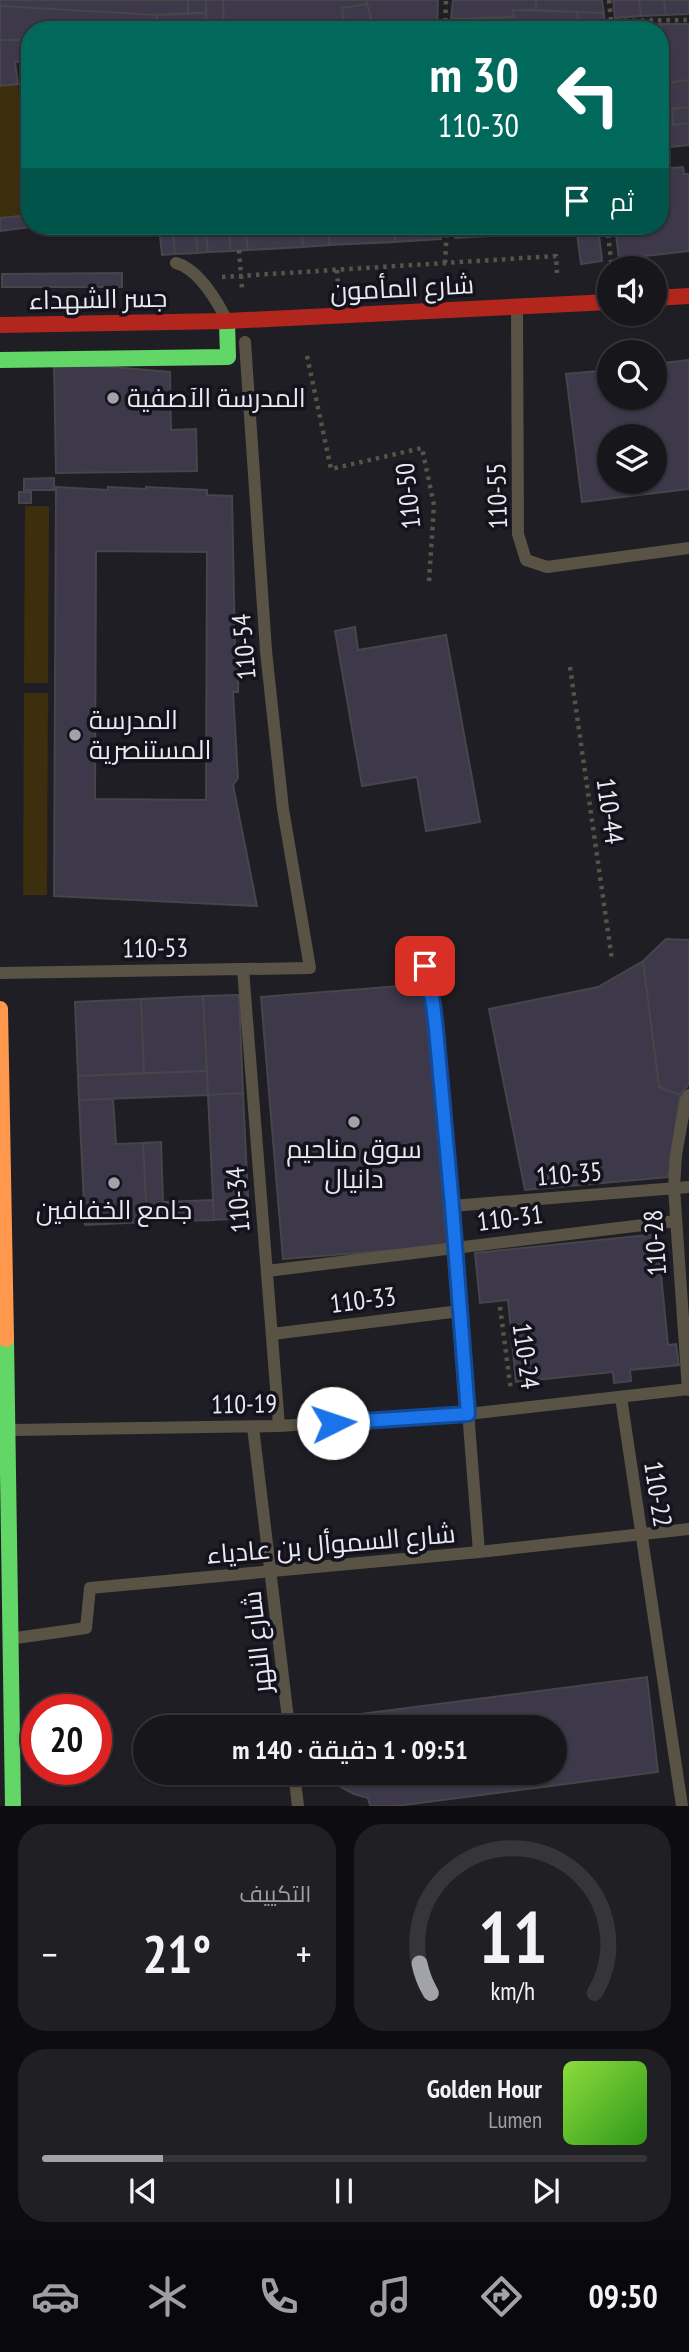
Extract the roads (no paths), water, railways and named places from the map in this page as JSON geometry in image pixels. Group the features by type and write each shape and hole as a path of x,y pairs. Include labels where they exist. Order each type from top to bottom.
{"street":[{"path":"667,297 689,296"},
{"name":"شارع المأمون","path":"197,322 597,303"},
{"path":"0,360 228,357 236,321"},
{"name":"جسر الشهداء","path":"0,325 197,322"},
{"path":"0,1009 13,1806"}],"lane":[{"path":"176,263 192,271 236,321"},
{"name":"110-55","path":"517,307 519,534 526,560 547,567 689,548"},
{"name":"110-54","path":"236,321 283,809 310,968"},
{"path":"425,966 433,1004 452,1206 479,1552"},
{"name":"110-53","path":"0,973 310,968"},
{"name":"110-34","path":"243,969 279,1426"},
{"name":"110-28","path":"689,1095 676,1155 674,1188 689,1390"},
{"name":"110-35","path":"452,1206 689,1186"},
{"name":"110-31","path":"267,1270 676,1221"},
{"name":"110-33","path":"272,1334 460,1311"},
{"name":"110-19","path":"8,1430 279,1426 468,1414 689,1390"},
{"name":"110-22","path":"621,1397 682,1806"},
{"name":"شارع النهر","path":"253,1427 288,1715"},
{"name":"شارع السموأل بن عادياء","path":"12,1639 86,1628 90,1588 479,1552 689,1529"},
{"path":"295,1785 298,1806"}],"place":[{"name":"المدرسة الآصفية","path":"113,398"},
{"name":"المدرسة المستنصرية","path":"75,735"},
{"name":"سوق مناحيم دانيال","path":"354,1122"},
{"name":"جامع الخفافين","path":"114,1183"}]}
